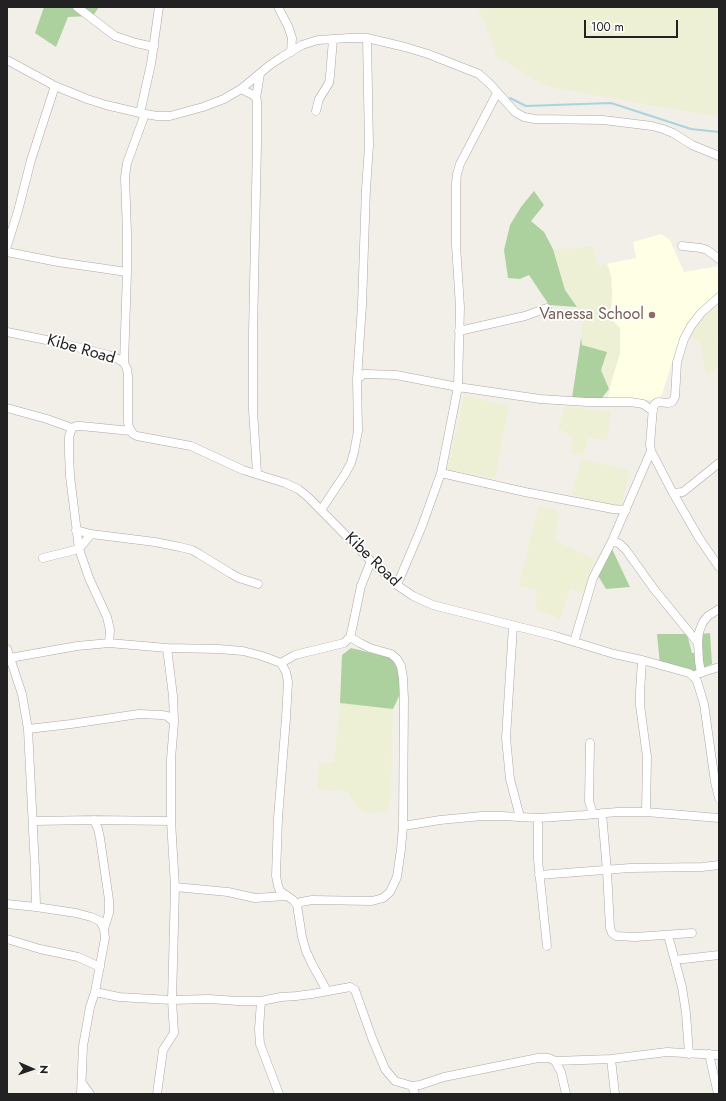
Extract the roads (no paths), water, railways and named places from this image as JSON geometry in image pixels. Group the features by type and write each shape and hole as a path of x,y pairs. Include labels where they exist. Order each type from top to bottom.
{"street":[{"path":"77,7 115,36 154,47"},
{"path":"124,363 127,233 125,178 127,163 142,114 154,47 159,7"},
{"path":"278,7 288,26 292,38 291,52"},
{"path":"322,510 351,463 358,430 357,379 369,146 367,38"},
{"path":"7,60 55,86 87,99 142,114 170,116 203,107 241,89 270,65 302,45 318,40 367,38 404,46 479,74 515,112 524,117 535,119 603,120 652,126 673,133 692,144 719,156"},
{"path":"316,111 319,99 329,83 333,39"},
{"path":"258,473 253,410 252,332 257,144 256,98 260,74"},
{"path":"7,246 31,160 55,86"},
{"path":"241,89 256,98"},
{"path":"396,585 422,526 441,473 458,387 460,307 456,238 457,174 460,164 497,93"},
{"path":"682,246 707,250 719,259"},
{"path":"7,252 58,262 126,272"},
{"path":"574,642 593,578 620,524 651,451 653,407 658,402 668,403 674,400 677,362 684,339 691,326 701,313 719,297"},
{"path":"459,331 525,316 547,308"},
{"name":"Kibe Road","path":"7,332 42,338 118,359 124,363 127,369 128,422 131,431 137,436 191,446 243,470 258,473 298,489 322,510 396,585 413,596 433,605 614,654 642,660 689,674 697,674"},
{"path":"358,365 367,374"},
{"path":"357,379 364,374 396,375 458,387 548,400 631,402 643,404 653,411"},
{"path":"7,408 47,419 72,428 81,426 131,431"},
{"path":"72,428 69,437 69,453 78,549 104,610 110,630 120,644"},
{"path":"651,451 699,538 719,567"},
{"path":"673,493 683,492 719,463"},
{"path":"646,465 659,466"},
{"path":"441,473 525,492 613,509 626,510"},
{"path":"613,509 620,524"},
{"path":"76,530 91,534 180,546 205,557 235,576 258,584"},
{"path":"43,558 78,549 91,534"},
{"path":"612,541 620,544 626,550 654,589 698,643"},
{"path":"281,663 307,652 344,643 350,637 361,586 371,560"},
{"path":"719,609 708,616 699,632 699,661 697,674 697,681 704,704 719,798"},
{"path":"513,626 506,738 510,779 520,816"},
{"path":"109,643 110,630"},
{"path":"297,906 301,902 312,900 372,901 383,898 390,892 397,877 403,826 404,698 401,666 397,659 391,654 365,646 350,637"},
{"path":"10,658 77,646 109,643 167,648 243,651 281,663 286,672 288,682 278,818 276,876 280,891 293,900 297,906 302,938 306,951 327,991"},
{"path":"157,1094 163,1050 174,1033 172,1000 175,887 171,821 171,759 174,722 172,686 167,648"},
{"path":"7,649 22,694 28,729 36,907"},
{"path":"642,660 640,705 647,757 646,812"},
{"path":"697,674 719,667"},
{"path":"28,729 139,714 167,716 174,722"},
{"path":"589,815 590,743"},
{"path":"403,826 463,817 520,816 538,818 617,812 646,812 719,818"},
{"path":"602,813 610,928 612,933 616,936 624,937 646,937 692,933"},
{"path":"538,818 537,842 539,875 547,946"},
{"path":"81,1094 86,1024 95,992 104,938 104,929 109,914 109,900 100,838 94,820"},
{"path":"33,821 171,821"},
{"path":"539,875 607,871 630,868 702,867 719,865"},
{"path":"175,887 228,892 255,898 286,896"},
{"path":"7,904 76,913 100,921 104,929"},
{"path":"668,935 682,986 686,1013 689,1054"},
{"path":"7,939 40,949 78,957 100,966"},
{"path":"675,960 719,955"},
{"path":"95,992 119,997 172,1000 209,999 260,1001 350,987 354,990 385,1069 395,1081 413,1090 420,1085 444,1077 538,1058 549,1058 555,1061 611,1059 667,1052 719,1055"},
{"path":"260,1001 260,1044 279,1094"},
{"path":"708,1054 718,1094"},
{"path":"611,1059 615,1094"},
{"path":"555,1061 561,1072 566,1094"},
{"path":"82,1083 90,1094"}],"waterway":[{"path":"510,98 526,106 611,103 691,129 719,132"}],"place":[{"name":"Vanessa School","path":"652,315"}]}
